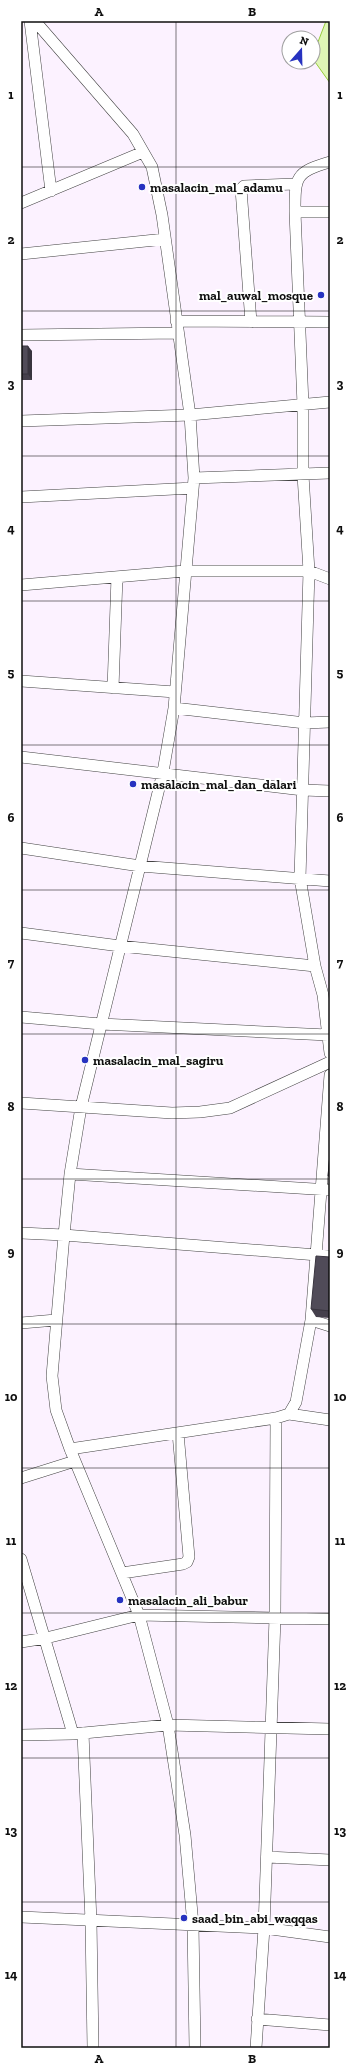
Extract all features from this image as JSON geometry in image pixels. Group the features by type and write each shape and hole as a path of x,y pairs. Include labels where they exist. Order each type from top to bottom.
{"street":[{"path":"30,21 51,191"},
{"path":"35,21 70,63 107,102 133,134 152,167 165,239 190,415 194,482 174,708 163,772 81,1107 70,1174 56,1320 53,1383 56,1410 70,1450 139,1615 168,1725 185,1835 193,1925 195,2048"},
{"path":"21,203 143,152"},
{"path":"330,162 309,168 295,184 298,322 303,405 303,475 309,571 300,878 315,966 323,995 330,1053"},
{"path":"251,322 240,189 244,186 295,184"},
{"path":"295,212 330,212"},
{"path":"21,254 165,239"},
{"path":"176,321 330,322"},
{"path":"21,335 178,332"},
{"path":"21,421 190,415 330,402"},
{"path":"21,497 194,482 330,474"},
{"path":"21,585 185,571 309,571 330,579"},
{"path":"113,688 117,577"},
{"path":"21,681 175,692"},
{"path":"174,708 305,723 330,722"},
{"path":"21,757 163,772 303,790 330,791"},
{"path":"21,848 140,866 330,880"},
{"path":"21,933 120,946 315,966"},
{"path":"21,1018 101,1024 328,1035"},
{"path":"21,1103 172,1113 200,1112 230,1108 330,1062"},
{"path":"289,1414 296,1402 311,1320 315,1254 326,1190 330,1075"},
{"path":"70,1174 326,1190"},
{"path":"21,1233 330,1256"},
{"path":"21,1324 56,1320"},
{"path":"311,1320 330,1326"},
{"path":"70,1450 276,1418 289,1414 330,1420"},
{"path":"256,2048 264,1928 275,1618 276,1418"},
{"path":"122,1573 183,1564 187,1562 189,1556 178,1433"},
{"path":"21,1478 75,1461"},
{"path":"21,1559 78,1733 92,1921 93,2048"},
{"path":"21,1642 46,1638 139,1615 330,1619"},
{"path":"21,1735 78,1733 168,1725 330,1729"},
{"path":"267,1857 330,1860"},
{"path":"21,1917 264,1928 330,1937"},
{"path":"257,2019 330,2025"}],"shaded area":[{"path":"326,21 330,21 330,83 321,70 321,34"}],"building":[{"path":"21,346 28,346 28,374 21,374"},
{"path":"330,1154 330,1176 328,1176"},
{"path":"316,1256 330,1257 330,1311 311,1309"}],"place":[{"name":"masalacin_mal_adamu","path":"142,187"},
{"name":"mal_auwal_mosque","path":"321,295"},
{"name":"masalacin_mal_dan_dalari","path":"133,784"},
{"name":"masalacin_mal_sagiru","path":"85,1060"},
{"name":"masalacin_ali_babur","path":"120,1600"},
{"name":"saad_bin_abi_waqqas","path":"184,1918"}]}
